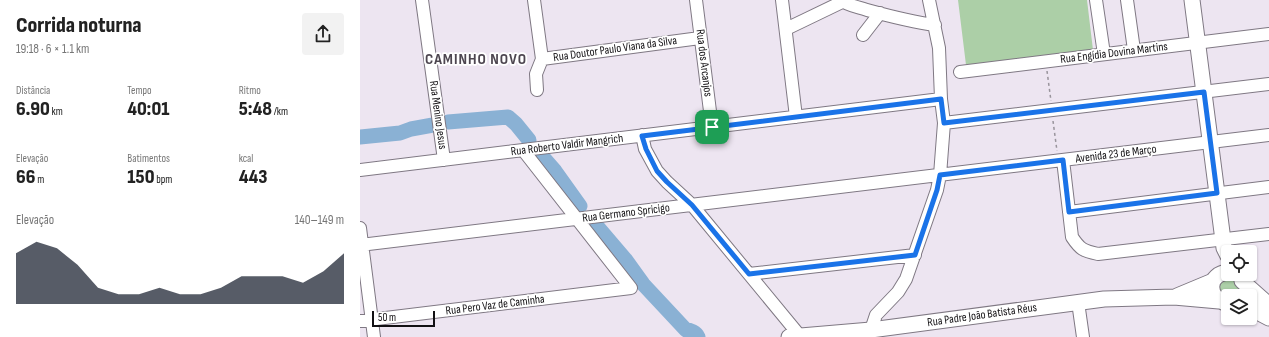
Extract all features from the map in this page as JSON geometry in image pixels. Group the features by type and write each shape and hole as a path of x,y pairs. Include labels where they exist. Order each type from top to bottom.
{"main road":[{"path":"1192,0 1225,245"},
{"path":"1219,276 1212,290 1216,298 1221,300"},
{"name":"Rua Padre João Batista Réus","path":"1174,297 1219,276"},
{"path":"1240,281 1269,305"},
{"name":"Rua Padre João Batista Réus","path":"792,337 871,330 891,332 1078,302 1129,298 1174,297 1221,302"},
{"path":"1258,310 1269,318"}],"street":[{"name":"Rua Menino Jesus","path":"422,0 444,160"},
{"name":"Rua Doutor Paulo Viana da Silva","path":"534,0 542,59 700,38"},
{"name":"Rua dos Arcanjos","path":"696,0 712,127"},
{"path":"782,0 796,117"},
{"path":"871,330 876,315 898,292 906,279 937,190 940,175 944,123 941,99 939,48 929,0"},
{"path":"1096,0 1104,54"},
{"path":"1127,0 1134,50"},
{"path":"786,29 842,1 852,6 920,23 934,25"},
{"path":"863,35 880,13"},
{"name":"Rua Engídia Dovina Martins","path":"960,72 1269,34"},
{"path":"537,90 536,74 542,59"},
{"path":"944,123 1269,84"},
{"name":"Rua Roberto Valdir Mangrich","path":"360,170 941,99"},
{"name":"Avenida 23 de Março","path":"940,175 1269,135"},
{"path":"642,136 646,149 657,171 670,186 692,205 749,274 792,337"},
{"path":"523,150 577,219"},
{"path":"1063,160 1072,237 1079,247 1087,252 1098,254 1221,248"},
{"name":"Rua Germano Spricigo","path":"361,245 940,175"},
{"path":"1069,212 1269,187"},
{"name":"Rua Pero Vaz de Caminha","path":"366,320 631,288 577,219"},
{"path":"360,228 366,320 374,337"},
{"path":"1234,245 1269,234"},
{"path":"749,274 915,255"},
{"path":"1078,302 1082,337"}],"green space":[{"path":"958,0 1087,0 1093,50 966,65"},
{"path":"1221,281 1238,281 1240,286 1239,289 1221,289 1221,294 1216,291"}],"waterway":[{"path":"448,122 508,117 529,140"},
{"path":"360,137 400,133 411,129 433,125"},
{"path":"541,155 555,171 580,206"},
{"path":"596,225 625,259 643,284 686,330 693,332 698,337"}],"district":[{"name":"CAMINHO NOVO","path":"476,59"}],"route":[{"path":"1204,92 1217,193 1069,212 1063,160 940,175 937,190 915,255 749,274 692,205 657,171 650,160 642,136 712,127 941,99 944,123 1204,92"}]}
